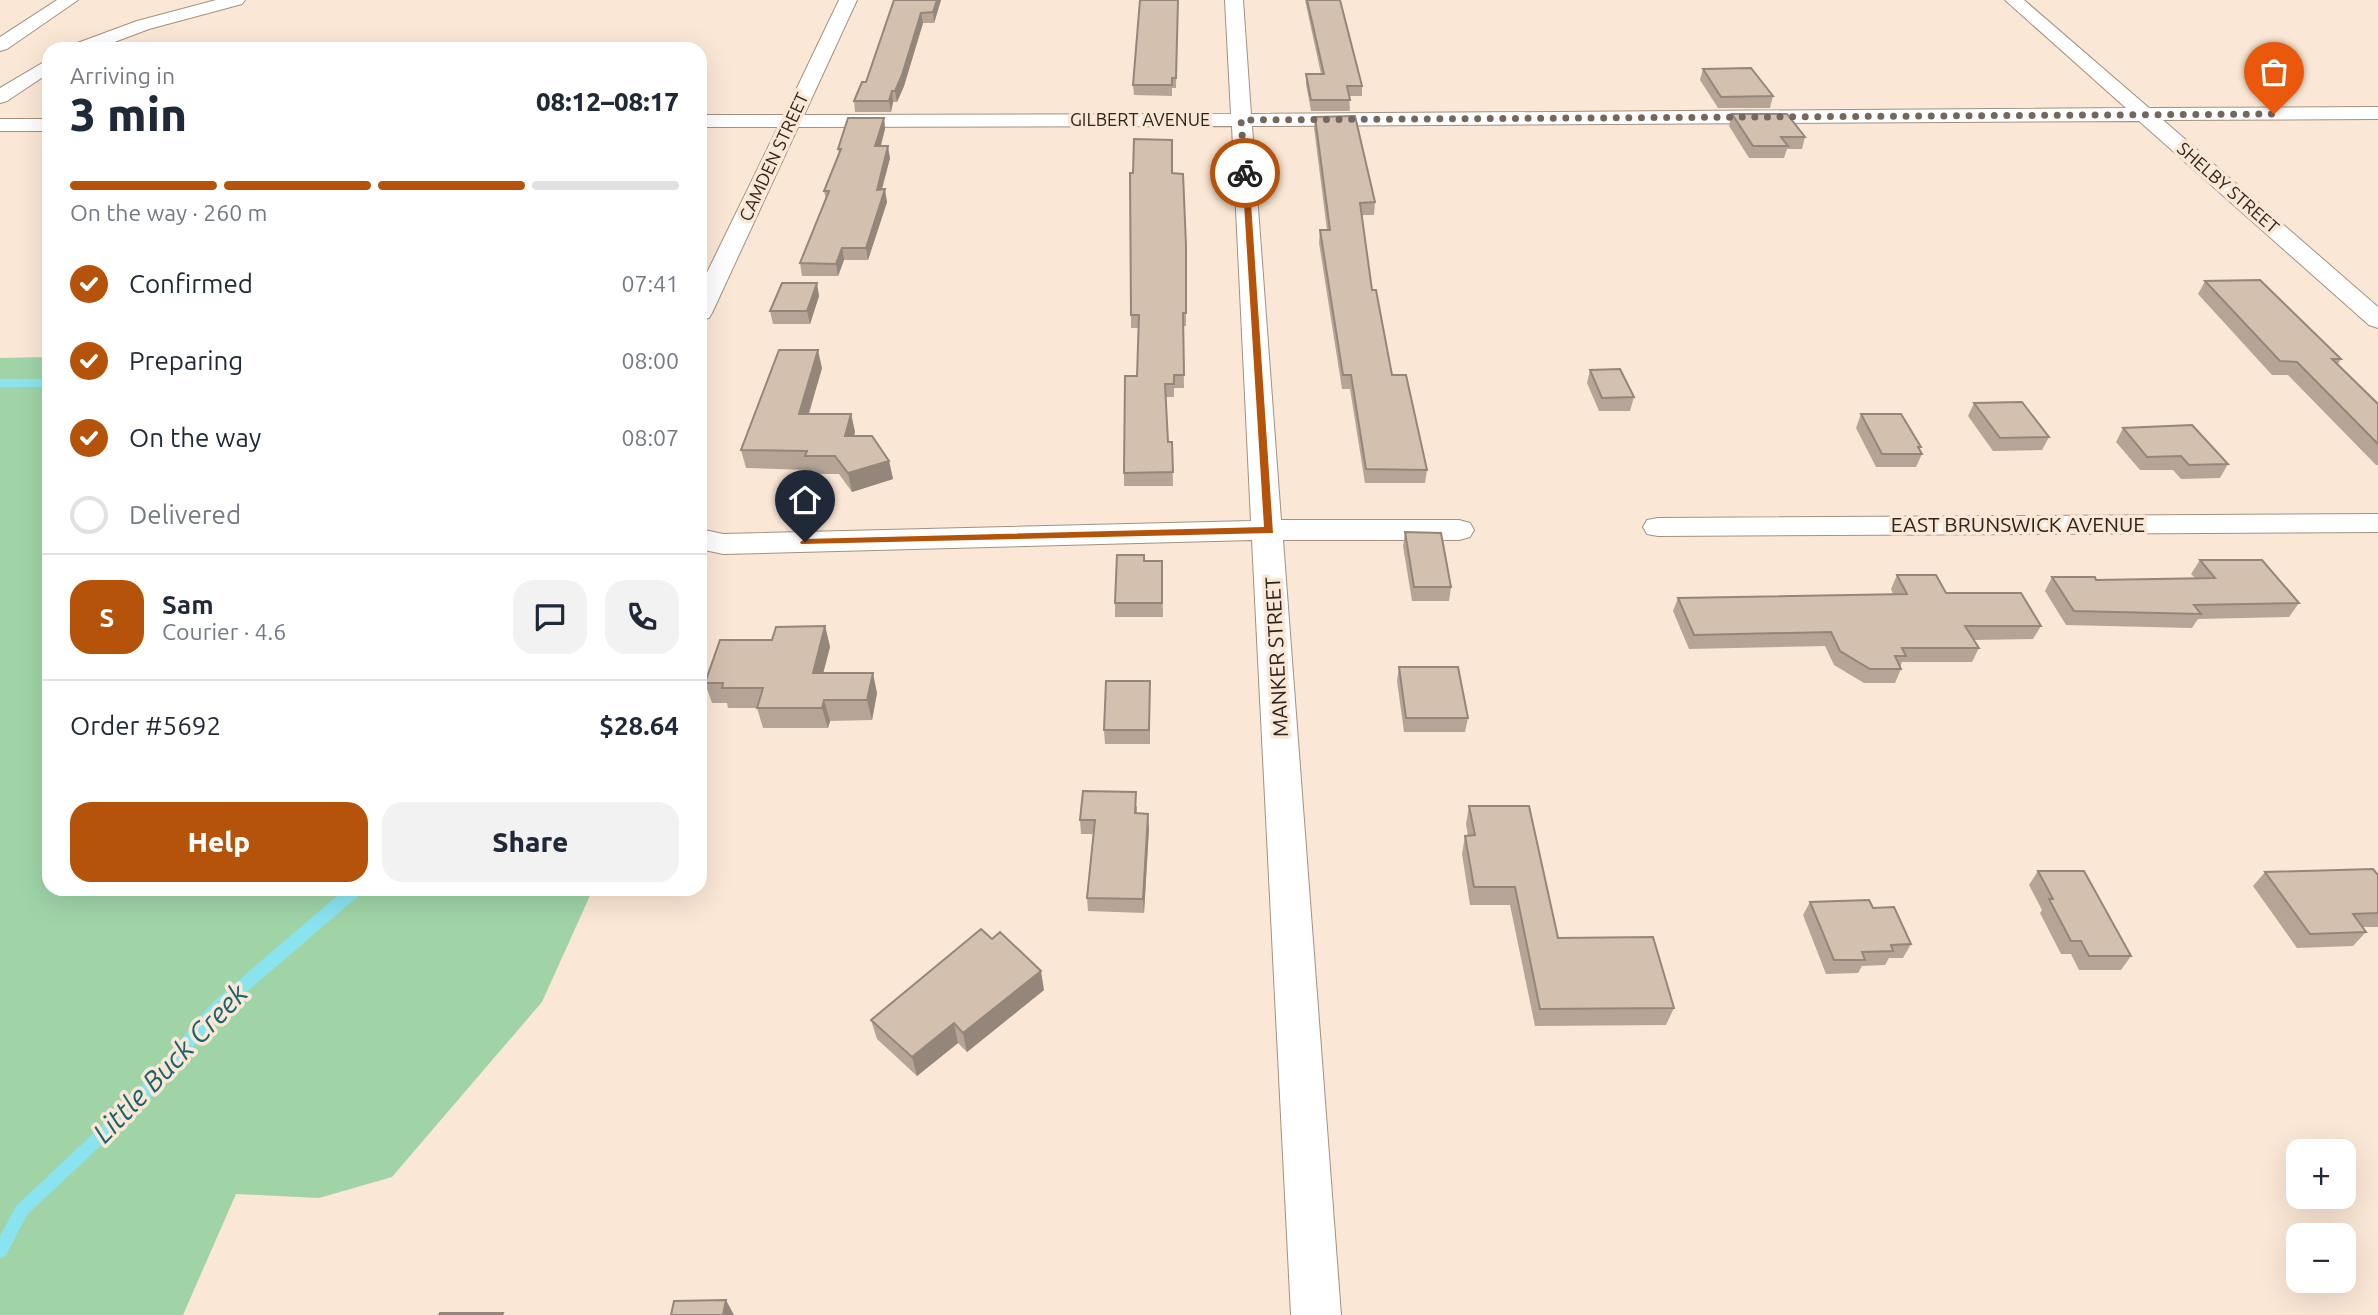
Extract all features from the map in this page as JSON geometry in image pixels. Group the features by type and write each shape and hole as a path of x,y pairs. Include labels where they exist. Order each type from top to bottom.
{"street":[{"path":"0,45 69,0"},
{"path":"98,42 143,25 236,0"},
{"name":"CAMDEN STREET","path":"707,298 848,0"},
{"name":"MANKER STREET","path":"1234,0 1316,1315"},
{"name":"SHELBY STREET","path":"2014,0 2378,320"},
{"path":"0,97 42,70"},
{"name":"GILBERT AVENUE","path":"707,121 2378,113"},
{"path":"0,125 42,125"},
{"name":"EAST BRUNSWICK AVENUE","path":"1658,527 2378,523"},
{"path":"707,541 723,544 1269,530 1459,530"}],"green space":[{"path":"42,357 42,896 590,896 542,1002 392,1177 319,1198 236,1194 183,1315 0,1315 0,358"}],"building":[{"path":"894,0 937,0 933,12 921,13 902,75 889,101 854,101 862,82 866,82"},
{"path":"1140,0 1178,0 1176,78 1172,78 1172,85 1133,85"},
{"path":"1307,0 1340,0 1362,86 1347,86 1350,100 1311,100 1306,74 1324,74"},
{"path":"1751,68 1773,96 1721,97 1703,69"},
{"path":"1732,114 1787,114 1805,137 1781,137 1788,146 1753,146"},
{"path":"1355,116 1375,202 1360,203 1372,290 1376,290 1392,375 1406,375 1427,470 1366,469 1351,375 1343,375 1320,230 1330,230 1315,117"},
{"path":"848,118 884,118 875,146 888,146 877,190 885,189 866,248 842,248 836,264 800,263 829,191 824,191 841,149 838,149"},
{"path":"1134,139 1172,140 1172,173 1183,174 1186,245 1184,375 1174,375 1174,384 1165,384 1168,442 1172,442 1173,472 1124,473 1125,376 1137,376 1139,315 1131,315 1130,173 1133,173"},
{"path":"2260,280 2341,359 2332,359 2378,404 2378,444 2297,362 2280,361 2205,281"},
{"path":"782,283 817,283 807,311 770,311"},
{"path":"779,350 818,350 799,414 851,414 845,436 872,436 889,461 848,473 835,456 805,456 807,451 741,450"},
{"path":"1620,369 1634,397 1602,398 1590,370"},
{"path":"2022,402 2049,437 2000,438 1974,403"},
{"path":"1861,414 1901,414 1921,447 1918,447 1922,454 1882,454"},
{"path":"2192,425 2228,464 2189,465 2181,456 2147,457 2123,428"},
{"path":"1405,532 1441,533 1451,587 1414,587"},
{"path":"1117,555 1144,555 1144,561 1162,561 1162,603 1115,603"},
{"path":"2200,560 2262,560 2299,603 2194,605 2201,614 2074,611 2052,577 2095,577 2096,580 2215,578"},
{"path":"1897,575 1936,575 1946,593 2021,593 2041,626 1965,626 1979,648 1902,648 1906,656 1895,656 1901,669 1870,669 1840,651 1831,632 1694,635 1678,598 1907,594"},
{"path":"825,626 813,673 873,673 867,700 824,700 822,708 757,708 763,688 722,688 723,683 707,683 720,640 772,640 776,627"},
{"path":"1399,667 1458,667 1468,718 1406,718"},
{"path":"1106,681 1150,681 1149,730 1104,730"},
{"path":"1083,791 1136,792 1135,813 1148,814 1143,899 1087,898 1095,820 1080,820"},
{"path":"1469,806 1529,806 1558,938 1653,937 1674,1008 1540,1009 1515,887 1474,887 1465,836 1475,835"},
{"path":"2373,869 2378,875 2378,913 2353,914 2366,932 2310,934 2265,872"},
{"path":"2038,871 2084,871 2131,956 2089,956 2081,941 2071,941"},
{"path":"1869,900 1873,908 1894,907 1911,944 1891,945 1893,951 1862,952 1865,960 1834,960 1810,902"},
{"path":"981,929 992,939 1000,932 1041,971 963,1033 954,1023 912,1057 871,1020"},
{"path":"726,1300 723,1315 671,1315 674,1301"},
{"path":"440,1313 503,1313 439,1315"}],"waterway":[{"name":"Little Buck Creek","path":"0,383 42,383"},
{"name":"Little Buck Creek","path":"0,1251 22,1210 138,1101 217,1008 348,896"}],"way so far":[{"path":"1245,173 1241,120 2274,114"}],"route":[{"path":"805,542 1269,530 1245,173"}]}
